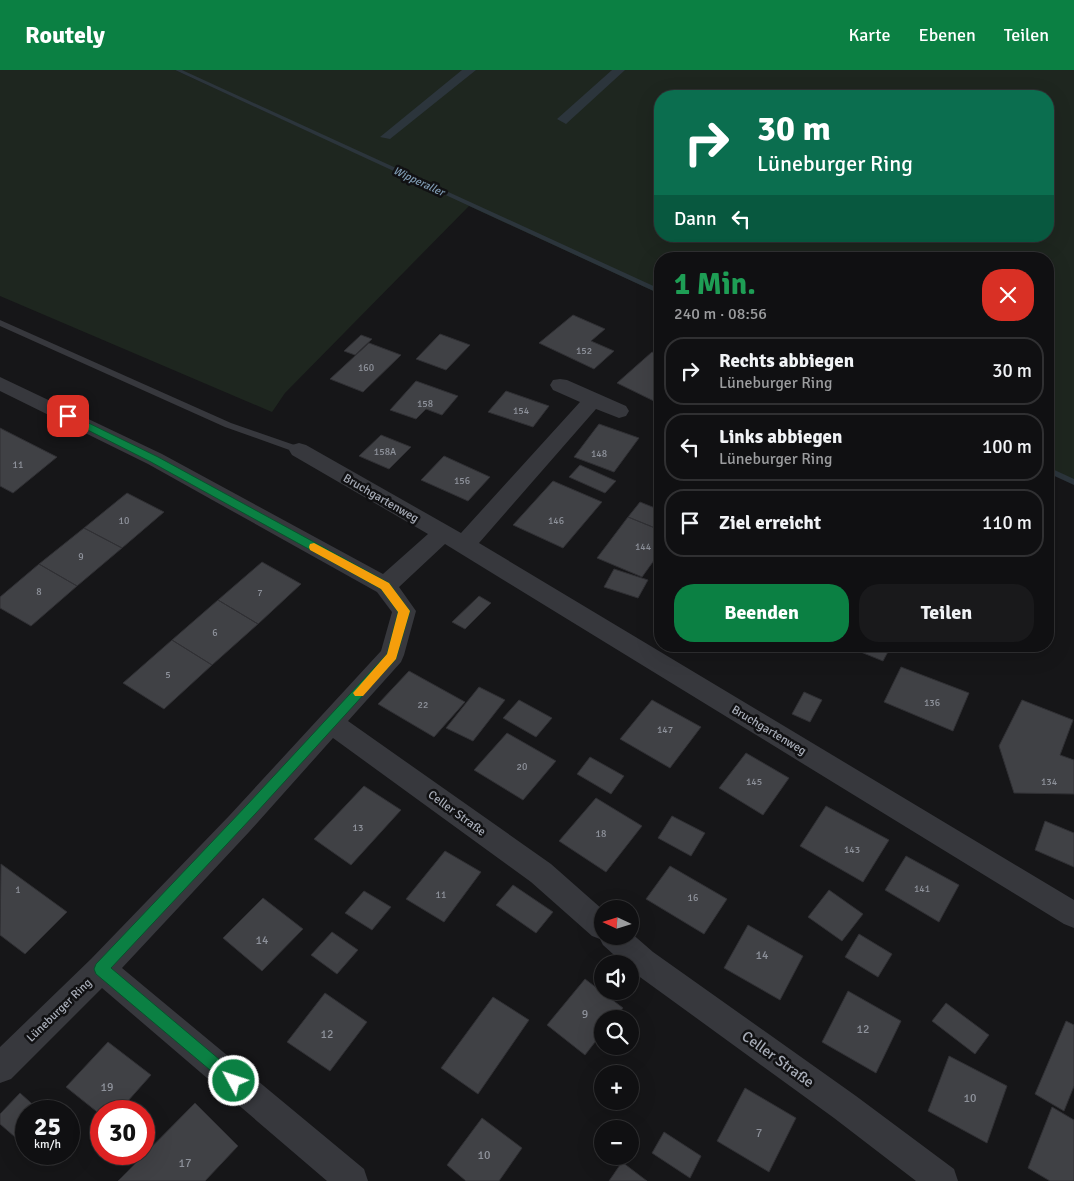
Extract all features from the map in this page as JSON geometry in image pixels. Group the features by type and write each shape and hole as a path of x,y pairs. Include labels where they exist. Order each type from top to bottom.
{"street":[{"name":"Lüneburger Ring","path":"0,383 155,459 385,586 404,611 392,656 101,969 0,1068"},
{"path":"560,385 619,411"},
{"path":"385,586 454,539 592,400"},
{"name":"Bruchgartenweg","path":"299,450 454,539 1074,915"},
{"name":"Celler Straße","path":"331,723 541,873 594,920"},
{"name":"Celler Straße","path":"623,945 643,962 845,1107 942,1181"},
{"path":"101,969 352,1181"}],"lane":[{"path":"0,323 228,425 299,450"}],"shaded area":[{"path":"0,70 175,70 312,133 181,70 1074,70 1074,484 1054,475 1054,252 654,252 654,291 469,206 285,393 272,412 0,296"},
{"path":"462,70 476,70 390,139 380,137"},
{"path":"612,70 625,70 566,124 557,119"}],"building":[{"path":"573,315 605,329 591,341 614,351 594,369 539,343"},
{"path":"440,334 470,345 446,370 416,359"},
{"path":"361,335 372,339 355,355 344,351"},
{"path":"369,343 401,355 363,392 330,379"},
{"path":"652,352 654,353 654,401 617,383"},
{"path":"416,381 458,396 442,415 426,409 416,419 390,410"},
{"path":"506,391 549,406 533,427 488,412"},
{"path":"599,424 639,438 614,472 574,457"},
{"path":"0,428 57,457 13,493 0,486"},
{"path":"381,435 411,447 389,469 359,456"},
{"path":"444,456 490,477 468,501 421,480"},
{"path":"580,465 616,481 605,493 569,477"},
{"path":"553,481 602,502 563,548 513,525"},
{"path":"127,493 164,512 122,548 84,528"},
{"path":"640,502 654,508 654,528 628,517"},
{"path":"628,517 654,528 654,560 642,577 597,558"},
{"path":"84,528 122,548 77,586 39,564"},
{"path":"262,562 301,584 258,624 218,600"},
{"path":"39,564 77,586 31,626 0,608 0,597"},
{"path":"614,569 648,580 638,598 604,587"},
{"path":"479,596 491,603 465,629 452,622"},
{"path":"218,600 258,624 212,665 172,640"},
{"path":"172,640 212,665 164,709 123,683"},
{"path":"861,652 888,652 883,661"},
{"path":"901,667 969,693 953,731 884,702"},
{"path":"409,671 465,702 434,737 378,704"},
{"path":"479,687 505,700 473,741 446,728"},
{"path":"804,692 822,700 810,722 792,714"},
{"path":"519,700 552,718 536,737 503,718"},
{"path":"652,700 701,727 670,768 620,739"},
{"path":"1022,700 1073,720 1060,755 1074,760 1074,794 1014,793 999,746"},
{"path":"507,733 556,761 523,800 474,770"},
{"path":"746,753 789,778 763,815 719,788"},
{"path":"590,757 624,776 611,794 577,774"},
{"path":"364,786 401,810 351,865 314,839"},
{"path":"596,798 642,826 606,872 559,841"},
{"path":"826,806 889,840 863,882 800,846"},
{"path":"672,816 705,833 691,856 658,838"},
{"path":"1045,821 1074,833 1074,867 1035,850"},
{"path":"445,851 481,872 444,922 406,899"},
{"path":"906,856 959,885 939,922 885,890"},
{"path":"1,864 67,912 25,954 0,935"},
{"path":"670,866 727,899 704,934 646,899"},
{"path":"513,885 553,912 536,933 496,905"},
{"path":"829,890 863,914 842,941 808,917"},
{"path":"364,891 391,907 372,930 345,913"},
{"path":"263,898 303,929 262,971 223,938"},
{"path":"748,925 803,956 780,1000 724,968"},
{"path":"332,932 358,950 337,974 311,955"},
{"path":"859,934 892,954 878,977 845,957"},
{"path":"585,979 594,986 594,1000 613,1000 623,1008 621,1010 594,1010 594,1043 585,1055 547,1025"},
{"path":"848,991 901,1021 876,1073 822,1042"},
{"path":"325,993 367,1022 330,1071 287,1042"},
{"path":"493,997 529,1020 478,1094 441,1068"},
{"path":"946,1003 989,1035 975,1054 932,1021"},
{"path":"1066,1021 1074,1025 1074,1086 1064,1111 1035,1094"},
{"path":"108,1042 151,1075 129,1100 90,1100 90,1106 66,1087"},
{"path":"949,1056 1007,1086 987,1143 928,1111"},
{"path":"745,1088 796,1118 769,1172 717,1141"},
{"path":"20,1093 28,1100 15,1100 15,1137 0,1124 0,1114"},
{"path":"195,1103 238,1146 205,1181 118,1181 134,1165 155,1165 155,1144"},
{"path":"1052,1107 1074,1120 1074,1181 1050,1181 1028,1168"},
{"path":"482,1118 522,1148 499,1181 466,1181 447,1165"},
{"path":"664,1132 701,1156 690,1178 652,1153"},
{"path":"620,1165 626,1165 647,1181 609,1181"}],"waterway":[{"name":"Wipperaller","path":"178,70 654,289"},
{"name":"Wipperaller","path":"1054,473 1074,482"}],"slow traffic":[{"path":"314,547 385,586 404,611 392,656 359,693"}],"route":[{"path":"68,416 155,459 385,586 404,611 392,656 252,809 101,969 234,1081"}]}
